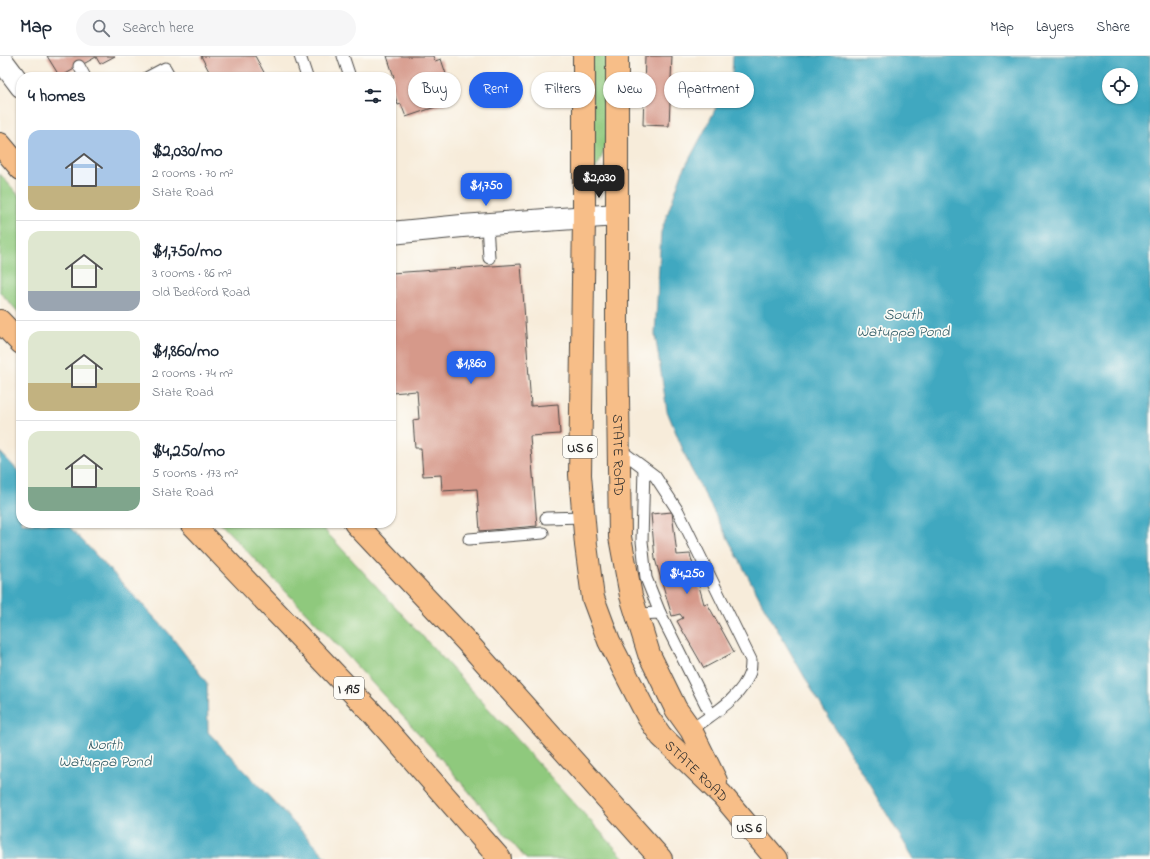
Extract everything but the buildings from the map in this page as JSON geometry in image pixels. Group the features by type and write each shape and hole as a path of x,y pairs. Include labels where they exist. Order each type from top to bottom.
{"main road":[{"name":"STATE ROAD","path":"584,56 584,218 580,475 594,598 609,641 648,717 662,736 722,795"},
{"name":"STATE ROAD","path":"617,56 618,448 620,538 631,596 649,654 676,709 690,730 722,795"},
{"path":"0,144 16,163"},
{"path":"0,321 16,338"},
{"name":"I 195","path":"196,528 369,709 500,859"},
{"path":"360,528 471,647 661,859"},
{"name":"US 6","path":"722,795 776,859"}],"street":[{"path":"0,58 16,79"},
{"path":"396,233 487,224 617,215"}],"lane":[{"path":"300,56 305,72"},
{"path":"343,56 348,72"},
{"path":"79,66 82,72"},
{"path":"157,72 165,68 167,72"},
{"path":"487,224 489,258"},
{"path":"618,448 656,476 678,511 751,660 750,671 740,691 690,730"},
{"path":"644,468 642,541 646,578 660,613 711,714"},
{"path":"546,518 584,517"},
{"path":"469,538 543,533"},
{"path":"636,614 660,613"}],"green space":[{"path":"591,56 609,56 609,72 603,72 603,108 609,108 607,133 600,161 594,170 592,108 595,108 595,72 591,72"},
{"path":"0,174 16,192 16,310 0,292"},
{"path":"225,528 323,528 625,859 526,859 431,747 341,649"}],"water":[{"name":"South Watuppa Pond","path":"733,56 1150,56 1150,859 914,859 812,690 762,603 690,467 667,411 655,334 661,232 682,173 716,108 754,108 754,72 732,72"},
{"name":"North Watuppa Pond","path":"0,452 16,469 16,528 71,528 168,632 207,683 208,732 328,859 0,859"}]}
